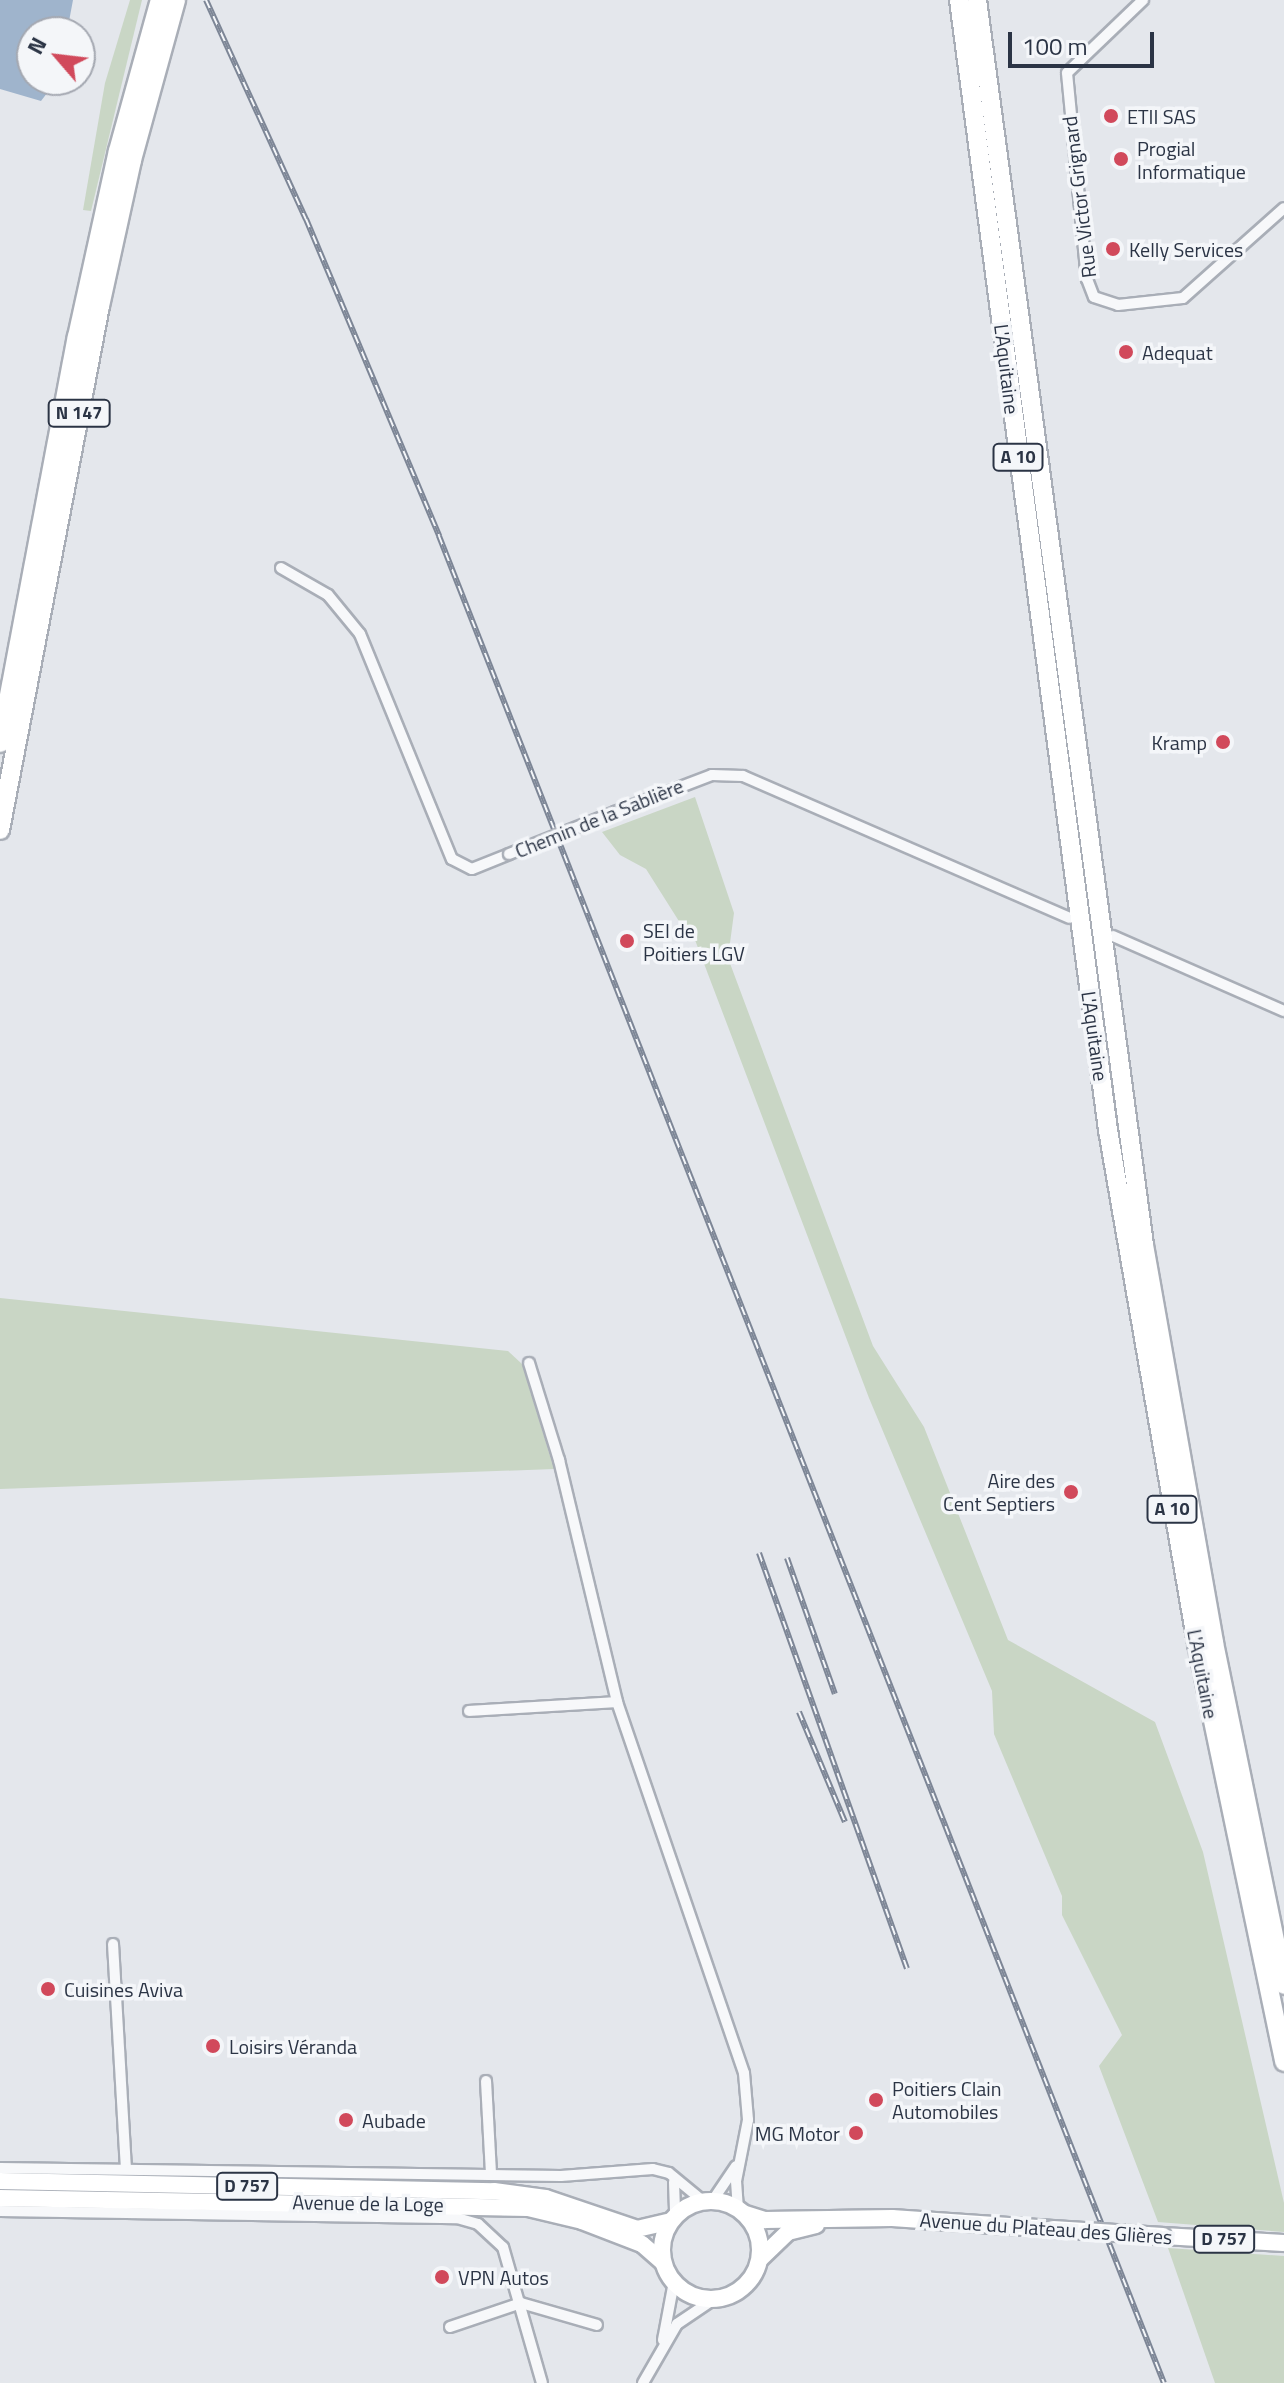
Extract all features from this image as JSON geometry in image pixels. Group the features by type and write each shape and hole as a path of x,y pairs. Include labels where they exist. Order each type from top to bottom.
{"highway":[{"name":"N 147","path":"0,743 77,337 158,0"},
{"name":"N 147","path":"0,830 103,291 132,160 176,0"},
{"name":"L'Aquitaine","path":"959,0 1108,1130 1197,1644 1284,2062"},
{"name":"L'Aquitaine","path":"977,0 1144,1245 1214,1643 1284,1985"}],"main road":[{"name":"Avenue de la Loge","path":"0,2181 494,2190"},
{"name":"Avenue de la Loge","path":"0,2198 494,2190"},
{"name":"D 757","path":"494,2190 555,2201 637,2229 673,2218"},
{"name":"D 757","path":"494,2190 642,2244 663,2262"},
{"path":"708,2200 742,2211 758,2236 759,2261 748,2283 714,2299 692,2295 674,2282 663,2262 662,2248 673,2218 708,2200"},
{"name":"Avenue du Plateau des Glières","path":"742,2211 765,2220 857,2218 1284,2243"},
{"name":"Avenue du Plateau des Glières","path":"759,2261 788,2232 857,2218"}],"street":[{"name":"Rue Victor Grignard","path":"1143,0 1067,73 1087,279 1094,297 1118,305 1183,298 1284,208"},
{"name":"Chemin de la Sablière","path":"281,568 328,595 360,634 452,859 472,869 712,775 743,776 1069,918"},
{"path":"1113,936 1284,1011"},
{"path":"529,1363 559,1460 617,1702 744,2073 748,2120 735,2188 742,2211"},
{"path":"469,1711 617,1702"},
{"path":"113,1944 126,2169"},
{"path":"486,2081 494,2190"},
{"path":"0,2168 126,2169 494,2190 653,2169 708,2200 741,2158"},
{"path":"673,2218 674,2180"},
{"path":"0,2211 457,2218 493,2233 503,2247 542,2383"},
{"path":"660,2350 674,2282"},
{"path":"643,2383 660,2350 684,2316 714,2299"},
{"path":"450,2327 521,2303 597,2325"}],"green space":[{"path":"130,0 142,0 91,211 83,210 105,83"},
{"path":"695,797 734,913 728,958 873,1346 924,1427 1008,1640 1155,1722 1203,1852 1284,2203 1284,2232 1158,2222 1099,2066 1122,2035 1062,1915 1062,1896 994,1734 992,1691 869,1398 692,932 682,926 646,869 620,855 602,832"},
{"path":"0,1298 508,1351 522,1364 554,1469 0,1489"},
{"path":"1168,2248 1284,2256 1284,2383 1215,2383"}],"water":[{"path":"0,0 73,0 70,16 16,16 16,94 0,89"},
{"path":"24,96 45,96 41,101"}],"railway":[{"path":"206,0 306,219 439,536 1164,2383"},
{"path":"759,1553 907,1968"},
{"path":"787,1558 835,1694"},
{"path":"799,1712 845,1822"}],"place":[{"name":"ETII SAS","path":"1111,116"},
{"name":"Progial Informatique","path":"1121,159"},
{"name":"Kelly Services","path":"1113,249"},
{"name":"Adequat","path":"1126,352"},
{"name":"Kramp","path":"1223,742"},
{"name":"SEI de Poitiers LGV","path":"627,941"},
{"name":"Aire des Cent Septiers","path":"1071,1492"},
{"name":"Cuisines Aviva","path":"48,1989"},
{"name":"Loisirs Véranda","path":"213,2046"},
{"name":"Poitiers Clain Automobiles","path":"876,2100"},
{"name":"Aubade","path":"346,2120"},
{"name":"MG Motor","path":"856,2133"},
{"name":"VPN Autos","path":"442,2277"}]}
